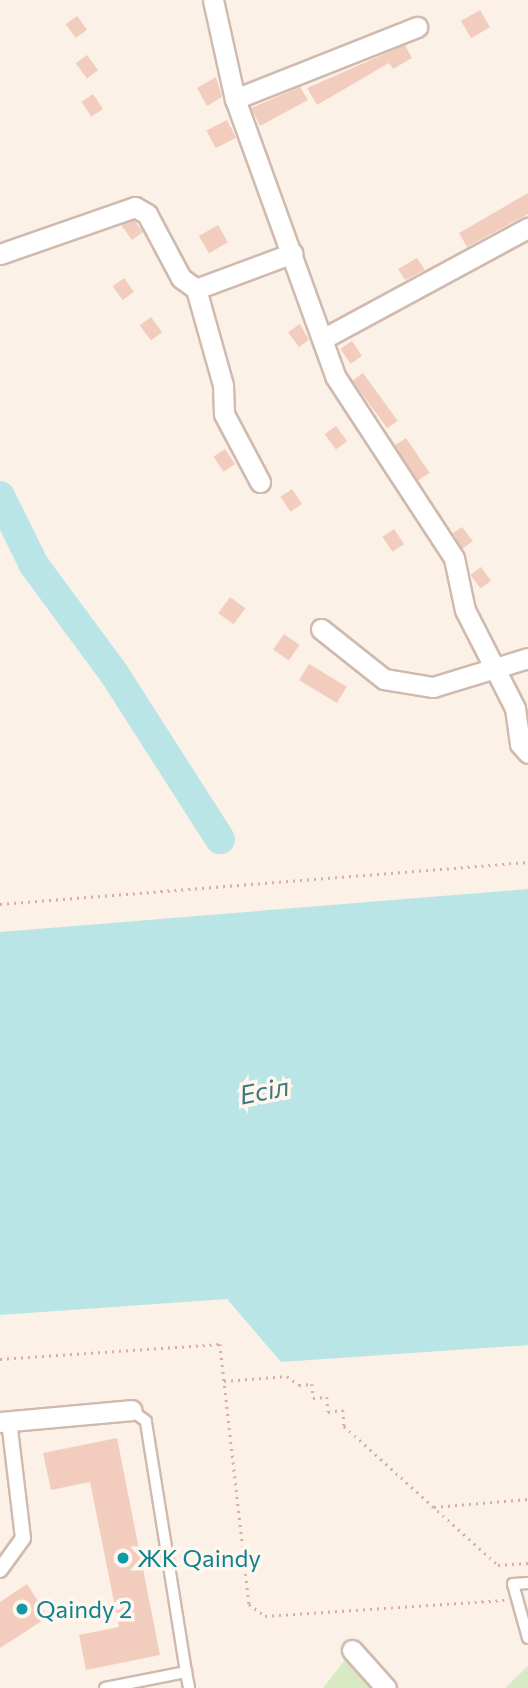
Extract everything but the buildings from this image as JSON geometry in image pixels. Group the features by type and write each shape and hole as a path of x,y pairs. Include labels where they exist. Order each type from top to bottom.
{"street":[{"path":"213,0 235,99 326,337 335,376 358,416 398,466 454,558 465,610 491,668 515,708 520,744 528,753"},
{"path":"235,99 417,27"},
{"path":"0,254 135,207 147,214 181,278 196,289 223,385 224,414 260,482"},
{"path":"326,337 528,228"},
{"path":"196,289 293,253"},
{"path":"321,629 384,679 433,687 528,658"},
{"path":"0,1570 23,1538 5,1422 131,1410"},
{"path":"352,1650 386,1688"}],"lane":[{"path":"131,1410 146,1420 189,1688"},
{"path":"528,1583 513,1584 520,1599 528,1638"},
{"path":"105,1688 186,1672"}],"path":[{"path":"0,904 528,862"},
{"path":"0,1359 220,1344 248,1604 265,1616 520,1599"},
{"path":"224,1381 287,1376 299,1385 312,1384 313,1398 327,1397 328,1412 343,1410 344,1426 498,1565 528,1563"},
{"path":"434,1507 528,1499"}],"green space":[{"path":"345,1660 375,1688 323,1688"},
{"path":"528,1666 528,1688 505,1688"}],"water":[{"name":"Есіл","path":"528,889 528,1345 281,1362 227,1299 0,1315 0,932"}],"waterway":[{"path":"0,496 34,565 115,675 220,839"}],"place":[{"name":"ЖК Qaindy","path":"123,1558"},
{"name":"Qaindy 2","path":"22,1609"}]}
